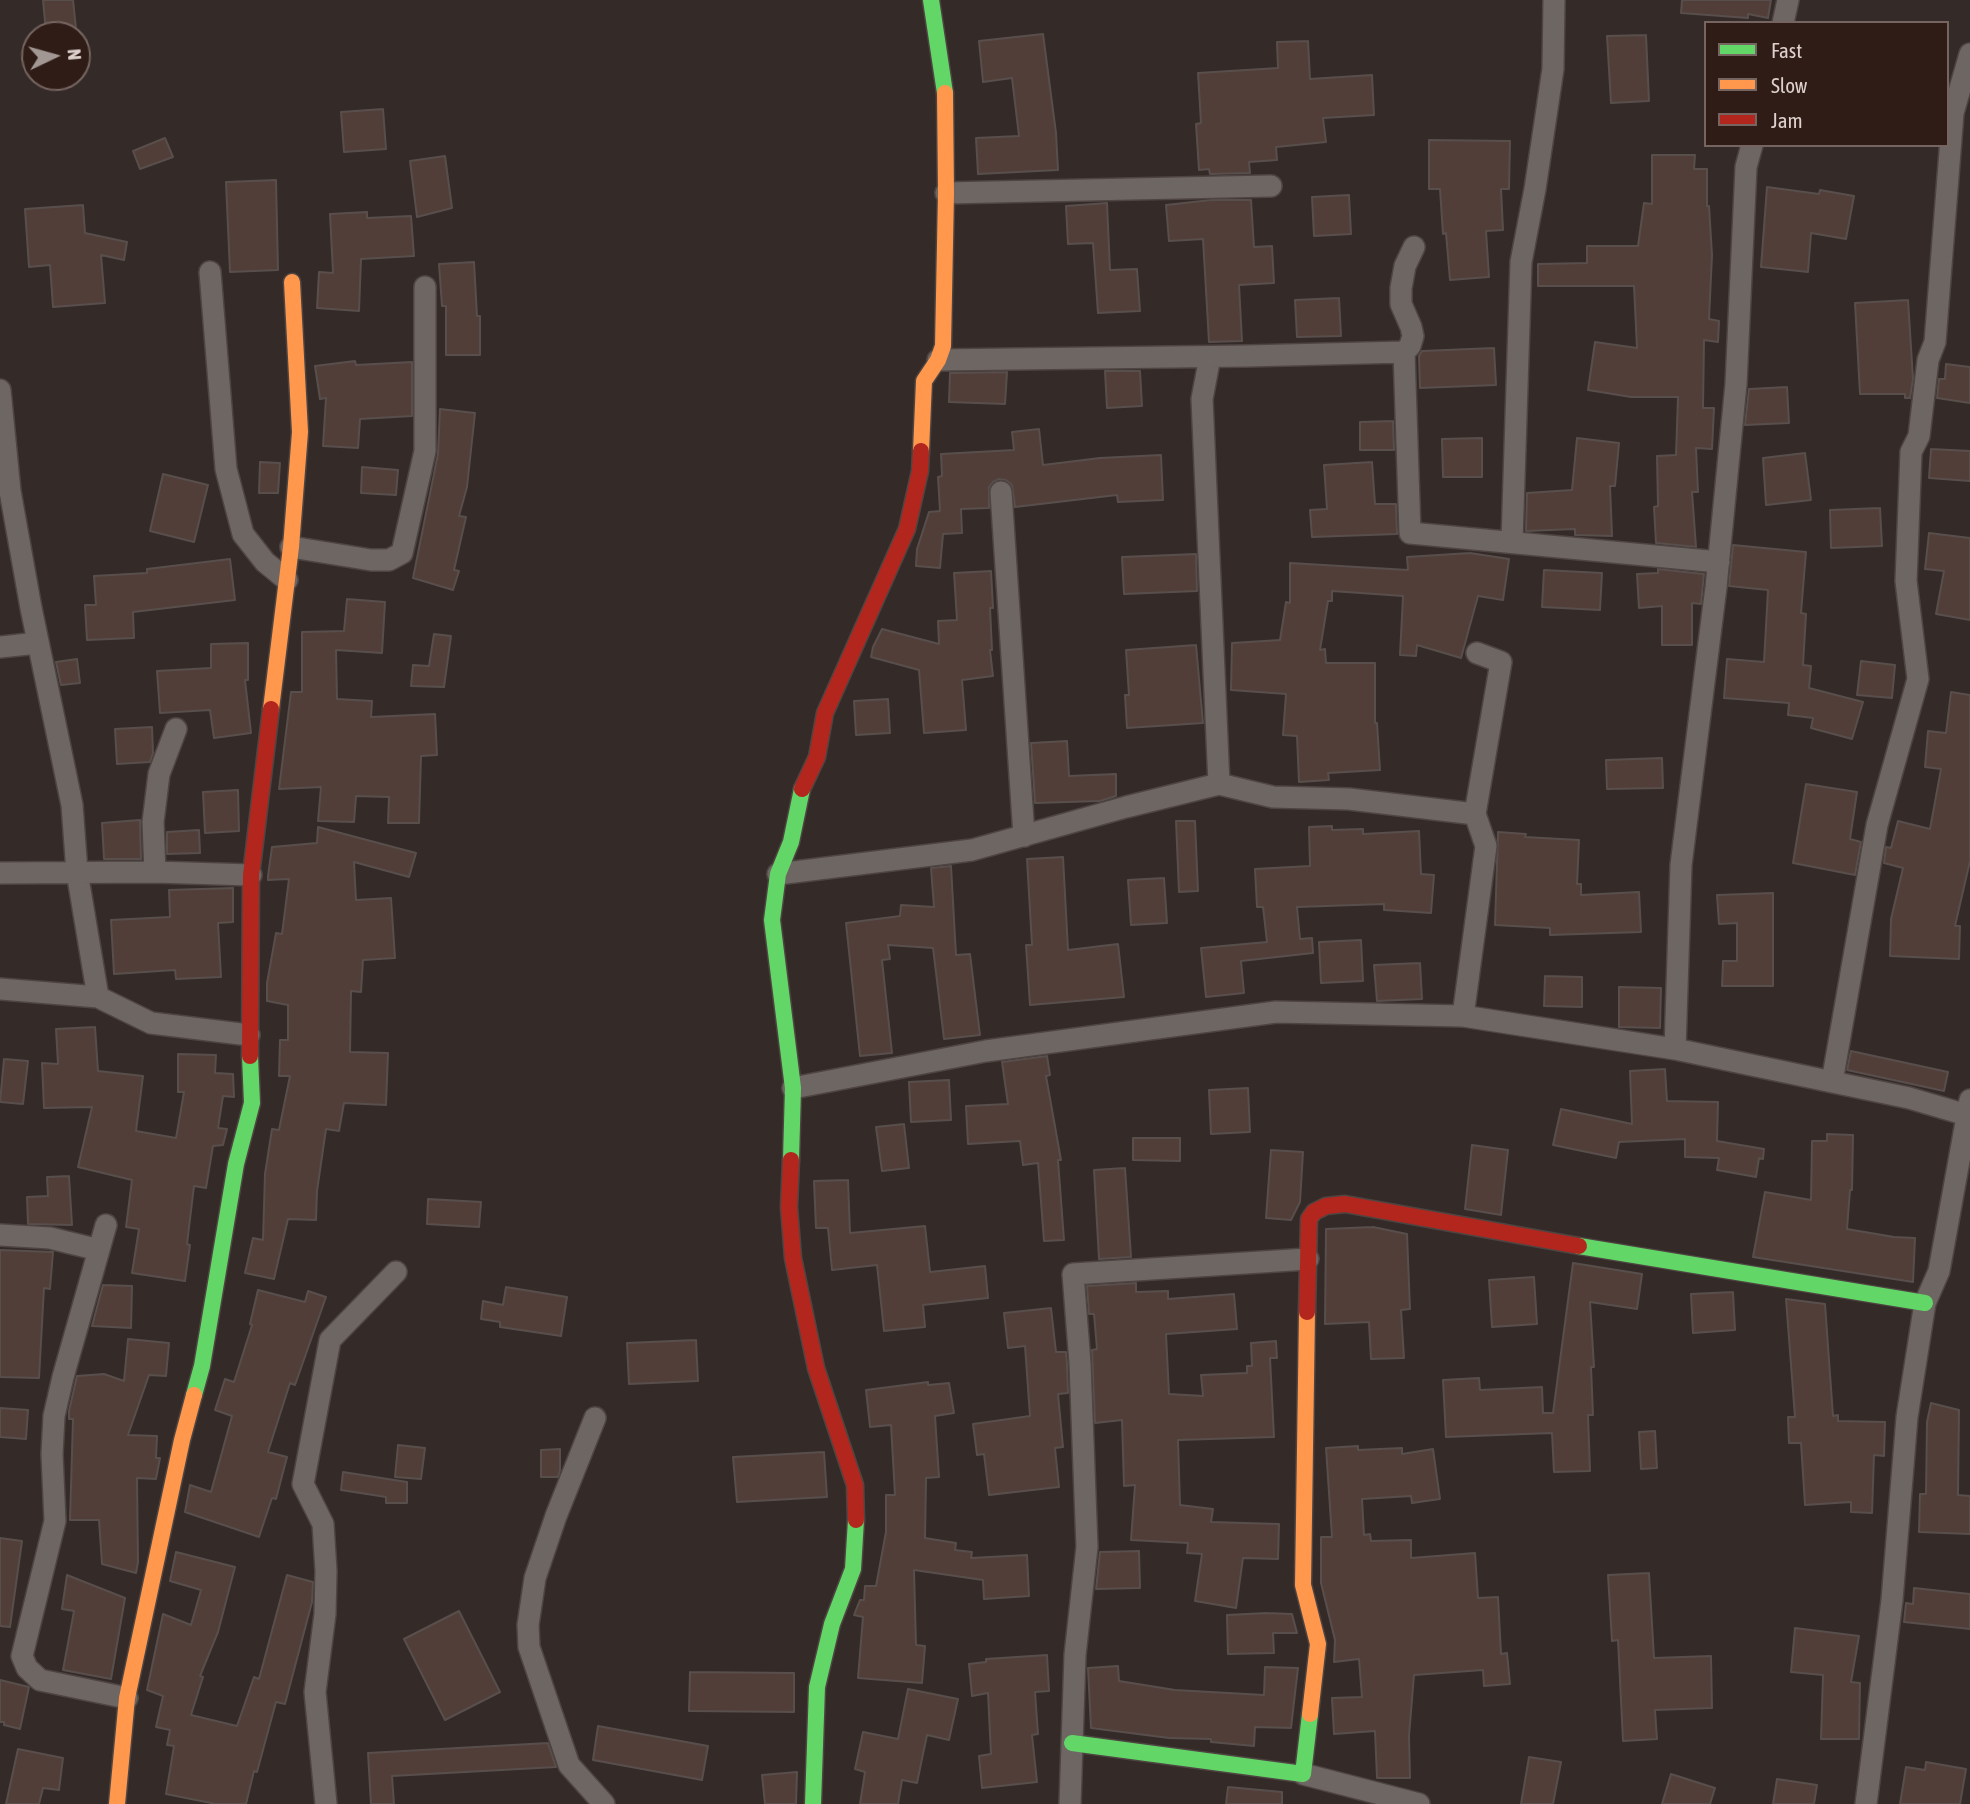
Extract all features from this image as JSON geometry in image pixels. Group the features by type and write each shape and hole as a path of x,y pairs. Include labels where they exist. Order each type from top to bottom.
{"street":[{"path":"813,1804 817,1687 832,1624 853,1569 856,1533 855,1485 816,1368 793,1258 789,1207 793,1088 772,920 778,874 792,842 803,785 817,757 825,713 907,528 920,471 924,382 938,360 943,346 945,89 931,0"},
{"path":"1511,541 1521,261 1553,69 1554,0"},
{"path":"1783,21 1788,0"},
{"path":"1832,1082 1877,825 1918,679 1906,581 1912,452 1919,436 1928,360 1935,342 1953,113 1970,54"},
{"path":"1675,1049 1681,865 1719,562 1736,384 1746,167 1751,147"},
{"path":"946,193 1271,186"},
{"path":"938,360 1404,352 1410,346 1413,336 1401,304 1401,288 1405,266 1414,247"},
{"path":"210,272 226,469 243,534 265,562 287,580"},
{"path":"117,1804 127,1698 181,1440 202,1366 236,1164 253,1102 249,1035 251,875 291,547 300,432 292,282"},
{"path":"291,547 371,560 389,561 402,554 425,451 425,287"},
{"path":"1404,352 1410,533 1719,562"},
{"path":"1210,357 1202,399 1220,784"},
{"path":"0,390 10,491 72,805 77,872 98,997"},
{"path":"1001,492 1024,836"},
{"path":"0,647 38,643"},
{"path":"1463,1016 1486,846 1475,814 1501,663 1477,653"},
{"path":"155,872 153,822 159,774 176,729"},
{"path":"778,874 972,850 1220,784 1273,797 1349,799 1475,814"},
{"path":"0,873 155,872 251,875"},
{"path":"0,989 98,997 151,1023 249,1035"},
{"path":"793,1088 986,1051 1276,1012 1463,1016 1675,1049 1969,1111 1939,1271 1925,1303 1907,1417 1892,1600 1866,1804"},
{"path":"1303,1774 1318,1644 1303,1585 1309,1219 1314,1212 1325,1206 1345,1204 1510,1235 1925,1303"},
{"path":"106,1225 62,1377 54,1416 52,1454 55,1521 22,1656 27,1668 40,1680 127,1698"},
{"path":"0,1235 50,1238 99,1250"},
{"path":"1070,1804 1075,1655 1087,1547 1080,1363 1073,1274 1308,1259"},
{"path":"326,1804 315,1692 325,1614 323,1524 303,1484 330,1340 396,1272"},
{"path":"595,1418 556,1516 536,1578 528,1636 529,1647 569,1765 604,1804"},
{"path":"1072,1743 1303,1774 1419,1804"}],"building":[{"path":"43,0 73,0 75,21 45,21"},
{"path":"1682,0 1771,0 1768,18 1748,14 1748,18 1681,13"},
{"path":"1043,34 1058,170 978,174 976,138 1019,136 1012,78 983,82 979,41"},
{"path":"1646,35 1649,101 1611,103 1607,36"},
{"path":"1308,41 1310,79 1372,75 1374,115 1323,118 1326,142 1276,147 1277,160 1249,162 1250,173 1210,174 1209,169 1199,170 1196,124 1201,123 1198,73 1278,68 1277,42"},
{"path":"383,109 386,149 344,152 341,112"},
{"path":"165,138 173,157 140,169 133,151"},
{"path":"1429,140 1510,141 1509,189 1501,189 1503,230 1486,231 1489,277 1450,280 1440,189 1429,189"},
{"path":"1652,155 1695,155 1694,169 1707,169 1707,206 1712,255 1709,319 1719,321 1718,342 1704,340 1703,408 1714,408 1712,449 1696,448 1698,492 1692,492 1696,547 1656,543 1654,507 1658,506 1657,456 1676,455 1678,397 1631,397 1588,390 1595,342 1637,348 1634,286 1538,286 1538,264 1587,263 1587,246 1638,246 1644,203 1652,204"},
{"path":"445,156 452,208 417,217 410,161"},
{"path":"276,180 278,270 230,272 226,182"},
{"path":"1767,187 1819,194 1820,190 1854,196 1846,239 1811,233 1808,272 1761,267"},
{"path":"1349,195 1351,234 1314,236 1312,197"},
{"path":"1211,200 1251,200 1254,247 1272,246 1274,283 1239,285 1242,341 1209,342 1203,239 1169,241 1166,205"},
{"path":"1107,203 1110,270 1137,269 1140,311 1098,313 1093,243 1068,244 1066,206"},
{"path":"83,205 85,233 127,242 124,260 101,255 105,303 53,307 50,265 29,267 25,209"},
{"path":"367,212 367,218 411,216 414,256 361,259 359,311 317,308 319,272 333,273 330,214"},
{"path":"474,262 477,316 480,316 480,355 446,355 446,306 442,306 439,264"},
{"path":"1339,298 1341,336 1297,337 1295,300"},
{"path":"1908,300 1913,379 1910,398 1905,398 1905,394 1860,394 1855,303"},
{"path":"1494,348 1496,385 1420,388 1419,356 1422,351"},
{"path":"355,361 356,365 412,362 412,416 360,419 358,448 323,446 326,398 320,399 315,366"},
{"path":"1946,364 1970,367 1970,403 1937,398 1939,379 1945,379"},
{"path":"1105,371 1140,371 1142,406 1107,408"},
{"path":"1007,372 1005,404 949,402 950,373"},
{"path":"1787,387 1789,423 1745,425 1749,389"},
{"path":"440,409 475,413 467,487 459,516 466,517 454,570 459,571 453,590 413,578 438,454"},
{"path":"1393,421 1394,450 1360,450 1360,422"},
{"path":"1039,429 1043,465 1100,458 1161,455 1163,500 1118,502 1117,495 1015,507 1012,485 999,479 989,487 989,508 961,509 962,533 943,534 940,568 916,566 917,549 929,512 940,511 938,477 942,476 941,454 1014,450 1012,432"},
{"path":"1482,438 1482,477 1443,477 1442,439"},
{"path":"1577,438 1619,443 1615,486 1610,486 1612,536 1575,535 1575,529 1526,531 1527,493 1572,490"},
{"path":"1931,449 1970,451 1970,481 1929,478"},
{"path":"1805,453 1811,500 1766,505 1763,458"},
{"path":"260,462 280,463 278,493 259,493"},
{"path":"1372,462 1375,504 1396,504 1397,534 1312,537 1310,510 1327,509 1324,465"},
{"path":"362,467 398,470 396,495 361,493"},
{"path":"163,474 208,485 194,542 150,531"},
{"path":"1880,508 1882,546 1831,548 1830,510"},
{"path":"1929,533 1970,538 1970,620 1936,614 1944,571 1925,569"},
{"path":"1733,545 1806,552 1801,613 1806,614 1803,665 1811,666 1809,688 1863,702 1852,739 1811,728 1813,718 1788,715 1789,703 1724,698 1727,659 1764,662 1768,590 1729,586"},
{"path":"1470,553 1509,559 1503,600 1478,596 1461,658 1417,645 1416,656 1400,655 1403,596 1332,591 1320,650 1325,649 1326,663 1375,663 1375,723 1380,770 1328,773 1329,780 1299,782 1297,736 1283,735 1286,694 1231,690 1232,643 1280,640 1286,602 1290,603 1290,563 1408,570 1407,557"},
{"path":"1196,554 1197,591 1124,594 1122,557"},
{"path":"230,559 235,600 133,612 134,638 87,640 85,605 96,605 94,576 147,573 147,569"},
{"path":"1658,569 1704,574 1701,604 1692,603 1692,645 1662,645 1662,606 1639,608 1637,574 1658,573"},
{"path":"1544,570 1602,573 1600,610 1542,607"},
{"path":"991,571 993,608 990,608 990,650 993,676 962,680 966,730 924,733 919,670 871,657 873,647 882,629 939,644 938,621 957,620 954,573"},
{"path":"347,599 385,602 382,653 336,650 337,699 372,701 371,717 435,714 437,755 421,756 419,823 388,823 389,797 356,796 354,822 318,821 321,787 279,789 291,692 302,692 302,632 344,631"},
{"path":"434,634 451,636 444,687 411,686 413,665 429,666"},
{"path":"248,643 248,680 245,680 251,733 214,738 210,710 160,713 157,671 211,668 211,644"},
{"path":"1196,645 1203,723 1127,728 1125,695 1129,695 1126,650"},
{"path":"77,659 80,683 61,685 56,662"},
{"path":"1861,661 1895,665 1892,698 1857,695"},
{"path":"1951,692 1970,695 1970,861 1955,926 1960,926 1959,959 1890,956 1891,919 1903,868 1884,863 1886,847 1891,848 1898,821 1930,829 1941,769 1925,767 1928,731 1946,733"},
{"path":"888,699 890,733 856,735 854,701"},
{"path":"152,727 153,753 150,762 117,764 115,729"},
{"path":"1067,741 1069,776 1116,774 1116,796 1100,801 1035,803 1031,743"},
{"path":"1662,758 1663,788 1607,789 1606,760"},
{"path":"1806,784 1857,792 1850,839 1861,842 1855,875 1793,863"},
{"path":"238,790 239,831 205,833 203,792"},
{"path":"140,820 141,859 104,859 102,823"},
{"path":"1176,821 1195,821 1198,891 1179,892"},
{"path":"1332,826 1332,830 1363,829 1363,834 1419,831 1421,874 1434,875 1431,913 1384,910 1384,904 1297,907 1300,939 1312,938 1313,953 1241,961 1244,993 1206,997 1201,948 1267,942 1263,907 1257,907 1255,869 1310,866 1309,827"},
{"path":"318,827 416,853 409,877 354,862 356,900 391,898 395,958 363,960 361,992 351,991 350,1052 388,1053 386,1105 344,1103 339,1131 326,1129 317,1191 316,1220 288,1219 274,1279 245,1273 253,1238 263,1240 265,1174 272,1129 279,1130 290,1076 279,1076 280,1040 288,1040 288,1005 267,1001 267,983 276,933 282,934 289,879 268,880 268,876 272,847 317,843"},
{"path":"199,830 200,853 167,854 167,832"},
{"path":"1498,832 1526,834 1525,837 1579,840 1577,884 1581,884 1581,895 1639,892 1641,932 1550,935 1550,928 1495,925"},
{"path":"1063,857 1068,950 1118,944 1124,997 1030,1005 1026,945 1032,945 1027,859"},
{"path":"951,866 956,955 970,954 980,1035 944,1039 933,948 888,945 890,959 882,960 892,1053 860,1056 846,923 900,916 901,905 934,907 931,868"},
{"path":"1164,878 1167,923 1131,925 1128,880"},
{"path":"233,888 233,922 218,923 221,977 176,979 175,970 114,974 111,920 170,917 169,890"},
{"path":"1773,893 1773,986 1722,986 1723,961 1737,961 1737,923 1719,924 1717,895"},
{"path":"1361,940 1363,981 1321,983 1319,942"},
{"path":"1420,963 1422,999 1377,1001 1374,965"},
{"path":"1545,976 1582,977 1582,1007 1544,1006"},
{"path":"1619,987 1661,988 1660,1028 1619,1027"},
{"path":"95,1027 98,1071 143,1076 136,1131 176,1138 184,1092 178,1092 178,1054 216,1055 215,1073 233,1074 234,1097 223,1096 218,1128 227,1129 223,1145 213,1146 206,1188 194,1186 185,1281 132,1273 139,1229 126,1227 132,1180 78,1167 92,1107 44,1108 42,1063 58,1064 56,1029"},
{"path":"1851,1051 1948,1072 1944,1091 1847,1070"},
{"path":"1047,1056 1050,1075 1046,1076 1061,1160 1058,1160 1064,1240 1044,1241 1038,1163 1023,1165 1020,1141 968,1144 966,1106 1008,1104 1002,1062"},
{"path":"4,1059 28,1061 23,1104 0,1102"},
{"path":"1665,1069 1667,1101 1718,1102 1717,1141 1764,1149 1763,1159 1759,1158 1756,1177 1717,1170 1719,1158 1685,1157 1685,1139 1619,1142 1616,1158 1553,1145 1561,1109 1632,1124 1630,1071"},
{"path":"949,1080 951,1120 911,1122 909,1082"},
{"path":"1248,1088 1250,1132 1211,1134 1209,1090"},
{"path":"904,1124 909,1168 882,1171 876,1127"},
{"path":"1827,1134 1853,1135 1852,1190 1847,1229 1915,1238 1913,1282 1753,1257 1765,1192 1811,1200 1812,1141 1827,1141"},
{"path":"1133,1138 1180,1138 1180,1161 1133,1160"},
{"path":"1472,1145 1508,1150 1501,1215 1465,1209"},
{"path":"1271,1150 1303,1152 1300,1202 1291,1220 1266,1218"},
{"path":"1125,1168 1131,1257 1099,1259 1094,1170"},
{"path":"69,1176 72,1225 28,1224 27,1197 48,1196 47,1177"},
{"path":"848,1180 850,1233 925,1226 930,1272 985,1266 988,1298 923,1305 925,1327 884,1331 877,1265 832,1270 828,1228 816,1228 814,1181"},
{"path":"428,1199 481,1202 479,1227 427,1224"},
{"path":"1373,1227 1407,1234 1410,1309 1401,1310 1404,1358 1371,1359 1369,1322 1325,1324 1326,1229"},
{"path":"0,1250 53,1252 50,1289 44,1288 39,1378 0,1377"},
{"path":"1573,1263 1642,1274 1637,1309 1590,1302 1594,1367 1591,1367 1593,1415 1588,1415 1590,1471 1554,1472 1552,1433 1446,1437 1443,1380 1479,1378 1480,1390 1542,1387 1543,1413 1553,1413"},
{"path":"1534,1277 1537,1324 1492,1327 1489,1280"},
{"path":"1136,1283 1136,1292 1168,1291 1168,1299 1234,1294 1237,1329 1166,1334 1169,1394 1203,1396 1201,1375 1247,1373 1247,1366 1252,1366 1251,1343 1276,1341 1277,1358 1270,1358 1274,1437 1178,1440 1180,1505 1213,1509 1211,1522 1279,1524 1278,1559 1243,1558 1236,1608 1195,1601 1202,1554 1187,1553 1188,1543 1131,1540 1135,1485 1124,1486 1122,1420 1095,1423 1092,1350 1097,1349 1094,1314 1089,1314 1087,1286"},
{"path":"103,1285 132,1286 131,1328 92,1326"},
{"path":"506,1287 567,1297 561,1336 500,1327 500,1322 481,1319 483,1301 503,1305"},
{"path":"258,1290 305,1302 308,1291 326,1297 295,1385 290,1383 268,1452 287,1457 276,1499 272,1498 259,1537 185,1512 190,1485 211,1492 232,1416 215,1410 225,1379 234,1382 252,1325 250,1324"},
{"path":"1733,1292 1735,1330 1693,1333 1691,1294"},
{"path":"1786,1299 1825,1304 1833,1416 1838,1415 1838,1421 1885,1422 1884,1456 1874,1455 1872,1513 1851,1512 1851,1502 1805,1505 1801,1443 1789,1443 1788,1417 1795,1417"},
{"path":"1051,1308 1056,1352 1066,1352 1067,1364 1068,1393 1058,1394 1063,1447 1055,1448 1059,1487 989,1495 984,1454 977,1455 973,1424 1030,1416 1025,1346 1008,1348 1004,1313"},
{"path":"128,1339 169,1343 166,1376 149,1375 128,1435 157,1436 156,1458 160,1458 156,1479 137,1478 136,1573 102,1564 99,1520 70,1520 73,1419 69,1419 69,1411 77,1376 104,1374 124,1381"},
{"path":"696,1340 698,1381 629,1384 627,1343"},
{"path":"928,1382 928,1385 949,1383 954,1413 935,1416 939,1477 926,1478 925,1538 956,1543 955,1550 972,1552 971,1558 1027,1555 1029,1596 984,1599 983,1580 914,1570 916,1645 925,1646 922,1683 858,1678 863,1617 854,1615 860,1600 864,1600 865,1586 876,1586 886,1532 886,1495 895,1495 891,1425 870,1427 866,1390"},
{"path":"1931,1403 1959,1410 1958,1495 1970,1496 1970,1534 1919,1532 1920,1494 1926,1494 1927,1422"},
{"path":"0,1408 28,1410 26,1439 0,1437"},
{"path":"1655,1431 1657,1468 1641,1469 1639,1432"},
{"path":"398,1445 425,1448 421,1479 395,1477"},
{"path":"1358,1446 1358,1450 1402,1448 1402,1454 1433,1449 1440,1499 1412,1503 1411,1496 1362,1499 1364,1535 1370,1534 1371,1541 1411,1540 1411,1558 1475,1553 1478,1598 1498,1597 1501,1654 1507,1653 1510,1684 1484,1686 1483,1670 1414,1675 1409,1736 1410,1778 1377,1778 1375,1731 1334,1734 1332,1698 1362,1697 1359,1659 1334,1662 1335,1640 1321,1583 1321,1537 1332,1537 1326,1448"},
{"path":"560,1449 558,1477 541,1477 541,1450"},
{"path":"824,1452 827,1497 737,1502 733,1457"},
{"path":"343,1472 407,1482 407,1503 386,1503 386,1497 341,1490"},
{"path":"0,1538 22,1541 10,1627 0,1626"},
{"path":"1139,1551 1140,1588 1096,1589 1100,1552"},
{"path":"176,1552 235,1567 218,1632 200,1676 203,1677 191,1715 237,1726 254,1677 259,1679 287,1575 313,1582 312,1602 285,1704 276,1702 246,1804 216,1804 166,1794 174,1746 167,1745 170,1730 156,1727 163,1696 147,1690 163,1614 191,1625 201,1590 170,1581"},
{"path":"1649,1573 1654,1658 1711,1656 1712,1708 1655,1710 1657,1739 1623,1741 1618,1640 1612,1641 1608,1575"},
{"path":"67,1575 125,1598 111,1679 63,1670 74,1611 62,1609"},
{"path":"1914,1588 1970,1594 1970,1629 1904,1622 1906,1603 1913,1604"},
{"path":"459,1611 500,1692 445,1720 404,1639"},
{"path":"1292,1614 1297,1633 1273,1633 1274,1653 1228,1654 1227,1615"},
{"path":"1795,1628 1859,1636 1851,1682 1860,1683 1859,1739 1821,1739 1823,1675 1791,1672"},
{"path":"1047,1655 1049,1691 1035,1692 1038,1734 1032,1735 1037,1782 982,1788 979,1756 991,1754 988,1693 972,1696 969,1664 986,1662 986,1659"},
{"path":"1118,1666 1119,1681 1175,1690 1264,1695 1265,1667 1298,1668 1291,1728 1255,1727 1254,1746 1211,1742 1211,1739 1169,1738 1091,1728 1088,1668"},
{"path":"690,1672 794,1673 794,1712 689,1711"},
{"path":"0,1680 29,1687 20,1729 0,1722"},
{"path":"908,1689 958,1699 949,1740 927,1735 917,1783 902,1780 898,1804 860,1804 865,1772 855,1769 863,1732 898,1739"},
{"path":"598,1726 708,1746 702,1780 593,1760"},
{"path":"548,1743 556,1767 392,1776 394,1804 371,1804 368,1753"},
{"path":"18,1749 63,1758 59,1790 43,1788 39,1804 6,1804"},
{"path":"1529,1757 1561,1762 1553,1804 1521,1804"},
{"path":"1926,1762 1966,1769 1960,1804 1900,1804 1906,1767 1925,1770"},
{"path":"797,1772 796,1804 765,1804 762,1775"},
{"path":"1671,1774 1715,1788 1710,1804 1662,1804"},
{"path":"1777,1779 1817,1785 1814,1804 1773,1804"},
{"path":"1228,1787 1282,1792 1282,1804 1226,1804"}],"traffic: fast":[{"path":"931,0 945,93"},
{"path":"791,1160 793,1088 772,920 778,874 791,842 802,789"},
{"path":"194,1395 202,1366 236,1164 252,1103 250,1056"},
{"path":"1579,1246 1925,1303"},
{"path":"813,1804 817,1687 832,1624 853,1569 856,1520"},
{"path":"1072,1743 1303,1774 1310,1714"}],"traffic: slow":[{"path":"921,451 924,381 938,360 943,346 945,93"},
{"path":"271,709 291,547 300,432 292,282"},
{"path":"1307,1312 1303,1585 1318,1644 1310,1714"},
{"path":"117,1804 127,1698 194,1395"}],"traffic: jam":[{"path":"802,789 817,757 825,713 907,529 920,471 921,451"},
{"path":"250,1056 251,875 271,709"},
{"path":"791,1160 789,1207 793,1258 816,1368 855,1485 856,1520"},
{"path":"1307,1312 1309,1219 1314,1212 1326,1206 1345,1204 1579,1246"}]}
